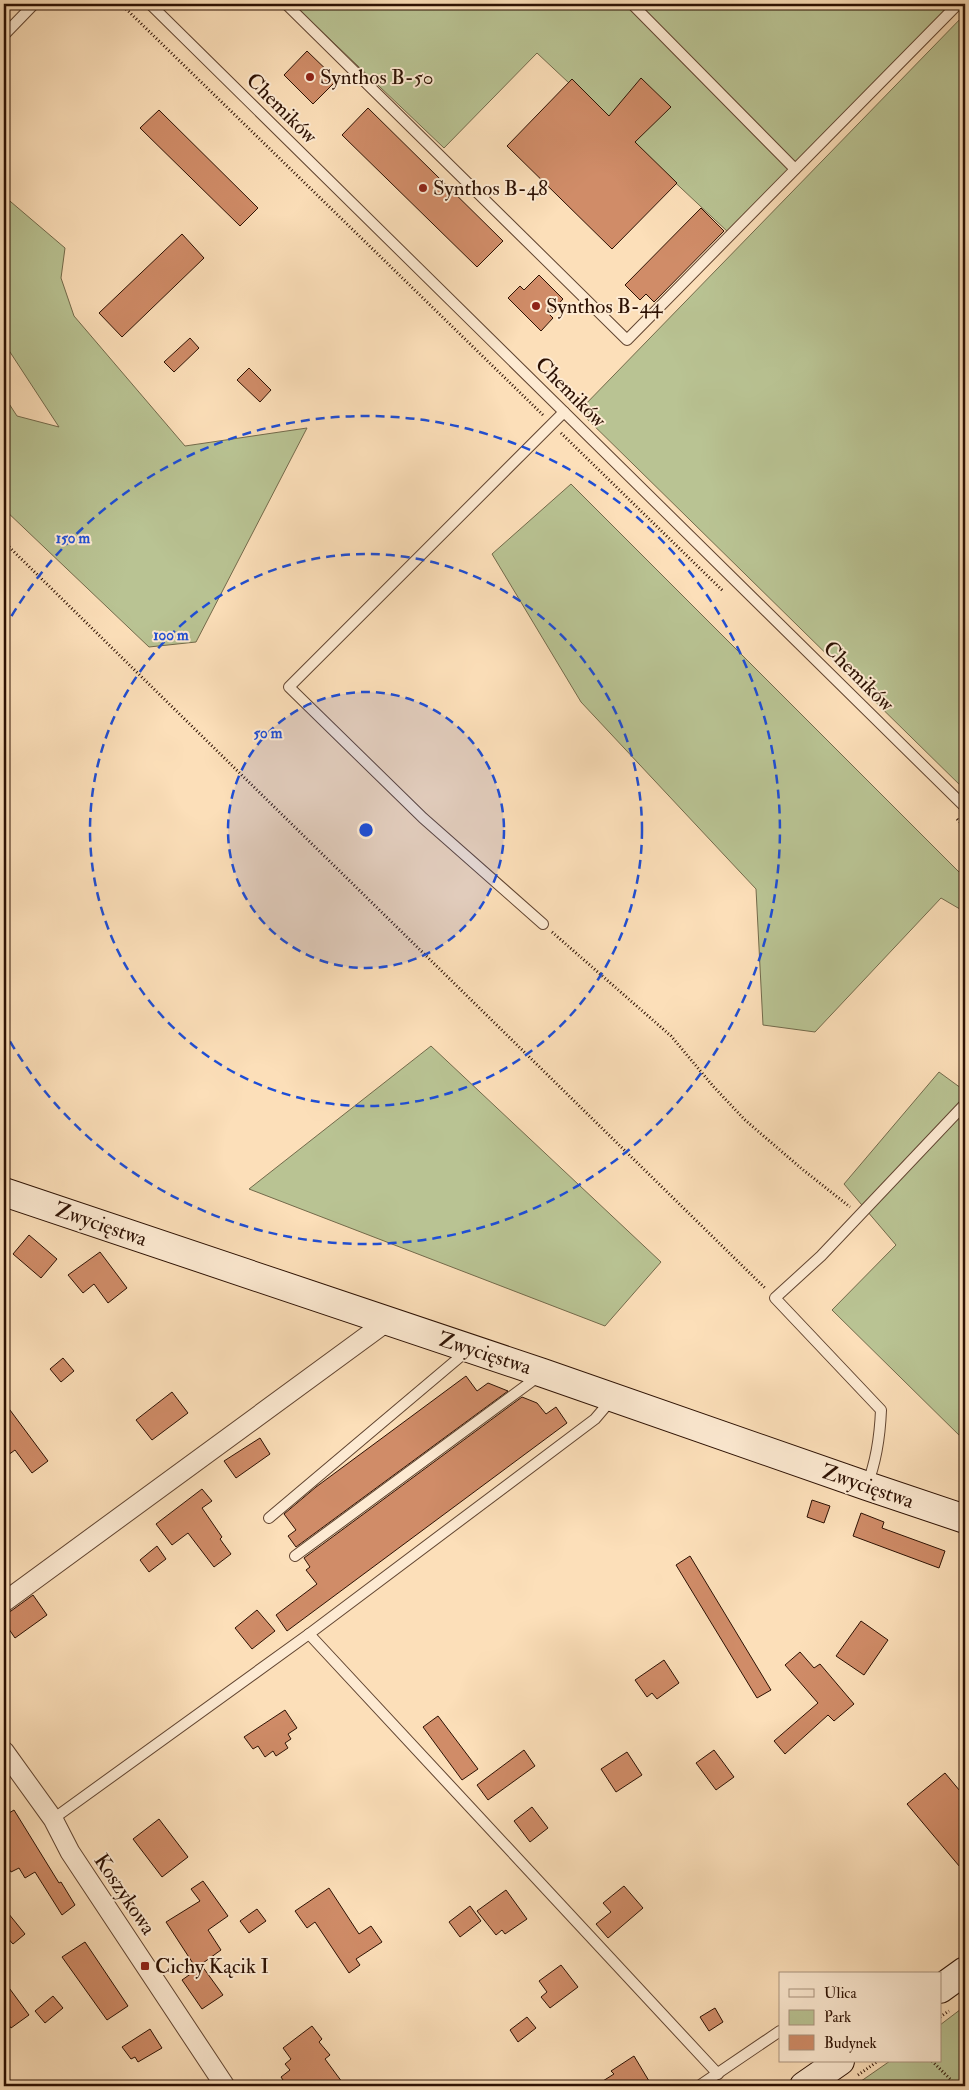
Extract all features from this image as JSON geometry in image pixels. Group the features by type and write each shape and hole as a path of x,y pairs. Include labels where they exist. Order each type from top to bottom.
{"street":[{"name":"Zwycięstwa","path":"4,1192 389,1320 965,1519"},
{"path":"4,1602 389,1320"},
{"name":"Koszykowa","path":"4,1751 53,1819 70,1852 225,2086"},
{"path":"942,1988 965,1971"},
{"path":"804,2086 839,2062"}],"lane":[{"path":"4,34 34,4"},
{"name":"Chemików","path":"150,4 965,807"},
{"path":"286,4 627,340 958,4"},
{"path":"632,4 795,169"},
{"path":"543,924 423,818 289,687 564,412"},
{"path":"867,1486 880,1428 881,1410 775,1298 800,1276 860,1215 965,1104"},
{"path":"269,1518 469,1349"},
{"path":"295,1556 544,1373"},
{"path":"53,1819 309,1634 595,1419 613,1398"},
{"path":"309,1634 718,2074"},
{"path":"699,2086 779,2032"}],"path":[{"path":"4,542 775,1298"},
{"path":"543,924 671,1036 713,1086 745,1120 860,1215"},
{"path":"933,2062 957,2086"}],"green space":[{"path":"293,4 954,4 729,233 537,53 444,148"},
{"path":"965,14 965,790 579,411"},
{"path":"4,196 65,248 61,278 74,316 185,446 307,428 196,642 149,647 4,509 4,396 17,416 59,427 4,345"},
{"path":"571,484 965,878 965,912 941,898 815,1032 763,1025 756,889 581,702 492,554"},
{"path":"431,1046 661,1262 605,1326 249,1189"},
{"path":"939,1072 965,1091 965,1441 832,1310 896,1245 844,1184"},
{"path":"965,2006 965,2086 854,2086 889,2062 942,2062 942,2023"}],"building":[{"name":"Synthos B-50","path":"307,51 337,80 313,104 284,75"},
{"path":"641,78 671,107 635,142 677,183 612,249 507,146 572,79 609,116"},
{"name":"Synthos B-48","path":"368,108 503,241 477,267 342,135"},
{"path":"159,110 258,208 240,226 140,128"},
{"path":"701,208 724,231 654,302 646,294 640,300 625,285"},
{"path":"182,234 204,258 122,337 99,313"},
{"name":"Synthos B-44","path":"539,275 563,299 549,314 553,318 541,331 508,298 520,286 524,290"},
{"path":"190,338 199,348 174,372 164,362"},
{"path":"249,368 271,390 260,402 237,380"},
{"path":"29,1235 57,1259 41,1278 13,1254"},
{"path":"100,1252 127,1288 108,1303 94,1284 83,1293 68,1275"},
{"path":"63,1358 74,1371 61,1382 50,1369"},
{"path":"466,1376 477,1391 488,1383 508,1391 296,1547 288,1536 296,1530 284,1514 316,1487"},
{"path":"172,1392 188,1413 152,1440 136,1420"},
{"path":"522,1397 537,1403 546,1414 556,1407 567,1423 287,1631 276,1615 317,1584 306,1570 310,1567 304,1558"},
{"path":"4,1402 48,1461 32,1473 15,1450 4,1458"},
{"path":"260,1438 270,1454 236,1478 224,1461"},
{"path":"202,1489 212,1501 202,1508 231,1554 214,1567 188,1533 172,1545 156,1524"},
{"path":"812,1500 830,1506 824,1523 807,1517"},
{"path":"861,1513 884,1522 882,1528 945,1551 939,1568 853,1536"},
{"path":"157,1546 166,1559 149,1572 140,1560"},
{"path":"690,1556 771,1690 757,1698 676,1565"},
{"path":"33,1595 47,1615 15,1638 4,1622 4,1613 11,1611"},
{"path":"257,1610 275,1631 252,1649 235,1628"},
{"path":"861,1621 888,1640 864,1675 836,1656"},
{"path":"800,1652 814,1668 820,1664 854,1704 834,1721 828,1715 785,1754 774,1741 818,1703 785,1665"},
{"path":"664,1660 679,1683 657,1699 652,1693 647,1697 635,1680"},
{"path":"285,1710 297,1728 288,1734 291,1739 285,1743 288,1748 276,1756 273,1751 265,1757 258,1746 253,1749 244,1737"},
{"path":"438,1716 478,1769 462,1780 423,1727"},
{"path":"524,1750 535,1766 488,1800 477,1785"},
{"path":"714,1750 734,1777 716,1790 696,1763"},
{"path":"627,1752 642,1775 616,1792 601,1769"},
{"path":"945,1773 965,1797 965,1873 907,1804"},
{"path":"532,1807 548,1828 530,1842 514,1821"},
{"path":"14,1810 59,1883 61,1882 75,1905 62,1915 35,1872 25,1878 19,1868 11,1872 4,1861 4,1816"},
{"path":"159,1819 188,1857 162,1877 133,1839"},
{"path":"203,1881 228,1916 208,1930 221,1950 196,1968 166,1922 200,1901 191,1889"},
{"path":"624,1886 643,1908 608,1938 596,1924 611,1912 603,1903"},
{"path":"329,1888 359,1934 371,1926 382,1942 356,1959 360,1965 349,1973 315,1922 307,1928 295,1911"},
{"path":"506,1890 527,1919 505,1934 502,1930 496,1935 477,1911"},
{"path":"470,1906 481,1921 460,1937 449,1922"},
{"path":"4,1908 25,1934 13,1944 4,1934"},
{"path":"257,1909 266,1921 249,1933 240,1921"},
{"path":"85,1942 128,2006 107,2020 62,1957"},
{"path":"561,1965 578,1987 550,2008 541,1997 547,1992 539,1981"},
{"path":"202,1966 223,1995 202,2009 182,1980"},
{"path":"4,1981 29,2015 11,2028 4,2018"},
{"path":"53,1996 63,2008 45,2023 35,2011"},
{"path":"715,2008 723,2022 709,2031 700,2017"},
{"path":"527,2017 536,2028 518,2042 510,2030"},
{"path":"312,2026 322,2039 319,2042 330,2055 325,2059 345,2086 287,2086 281,2077 290,2070 285,2064 291,2059 283,2048"},
{"path":"150,2029 162,2048 138,2062 135,2057 131,2059 122,2047"},
{"path":"634,2056 652,2086 595,2086 614,2074 611,2071"}],"place":[{"name":"Synthos B-50","path":"310,77"},
{"name":"Synthos B-48","path":"423,188"},
{"name":"Synthos B-44","path":"536,306"},
{"name":"Cichy Kącik I","path":"145,1966"}]}
